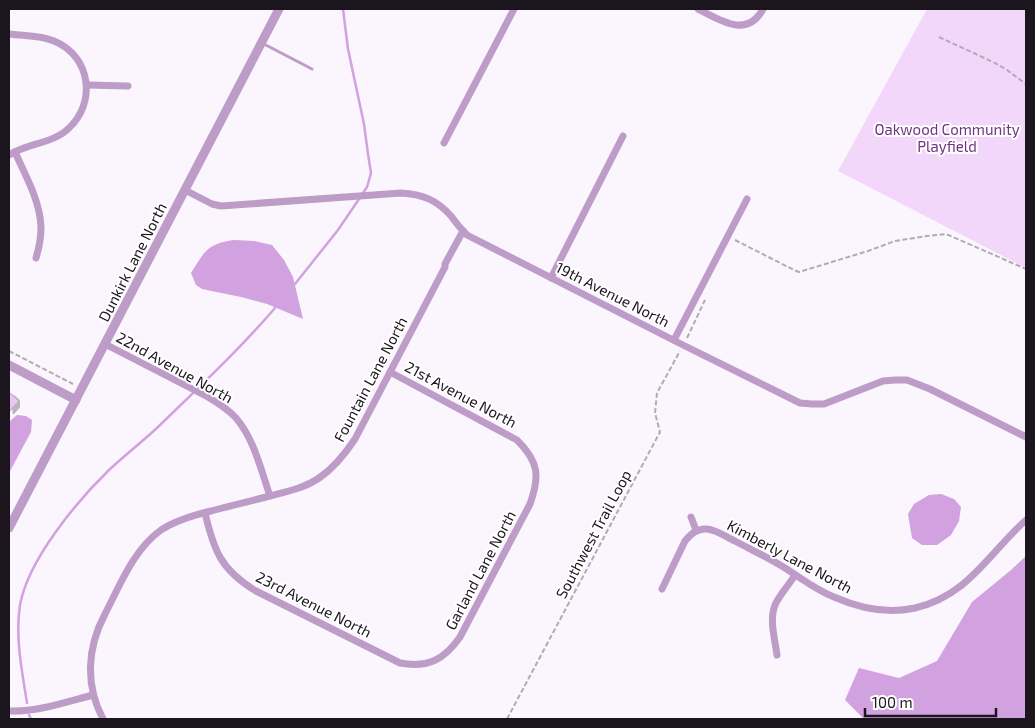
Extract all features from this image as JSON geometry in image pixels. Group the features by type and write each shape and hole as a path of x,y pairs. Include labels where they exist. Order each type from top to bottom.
{"street":[{"name":"Dunkirk Lane North","path":"9,528 279,9"},
{"path":"444,143 514,9"},
{"path":"698,9 726,22 743,26 758,17 763,9"},
{"path":"9,34 41,37 55,41 67,48 77,58 84,71 87,85 87,98 83,110 67,131 12,153 36,201 39,214 40,239 36,258"},
{"path":"87,85 128,86"},
{"path":"551,278 623,136"},
{"name":"19th Avenue North","path":"184,190 212,204 221,206 415,193 440,205 463,231 479,241 800,403 824,404 882,381 907,380 930,389 1026,437"},
{"path":"674,340 747,199"},
{"name":"Fountain Lane North","path":"205,513 302,487 332,467 344,454 355,439 445,267 444,264 463,231"},
{"name":"22nd Avenue North","path":"105,344 222,405 245,430 270,496"},
{"path":"9,365 76,400"},
{"name":"21st Avenue North","path":"390,372 517,440 532,457 535,467"},
{"name":"Garland Lane North","path":"391,660 400,664 422,664 432,662 444,656 453,648 530,504 536,480 535,467"},
{"path":"103,719 90,682 90,662 100,624 137,555 148,541 161,530 176,522 205,513"},
{"name":"23rd Avenue North","path":"205,513 214,546 221,560 230,572 242,582 391,660"},
{"path":"662,589 685,541 696,530 691,517"},
{"name":"Kimberly Lane North","path":"696,530 706,529 715,531 758,552 811,586 832,597 854,605 896,610 915,608 932,602 964,584 1026,520"},
{"path":"777,655 773,627 775,606 795,576"},
{"path":"9,711 38,709 94,695"}],"lane":[{"path":"261,43 312,69"}],"path":[{"path":"939,37 1007,70 1026,84"},
{"path":"735,240 799,272 895,241 946,234 1026,269"},
{"path":"9,352 73,384"},
{"name":"Southwest Trail Loop","path":"507,719 660,432 655,413 656,393 678,354"}],"green space":[{"name":"Oakwood Community Playfield","path":"927,9 1026,9 1026,268 838,171"}],"shaded area":[{"path":"234,240 254,241 272,245 284,260 293,277 303,319 267,304 202,289 196,285 191,273 204,254 212,246"},
{"path":"17,415 26,416 32,420 31,432 9,473 9,422"},
{"path":"941,494 954,499 961,507 959,521 951,535 937,545 922,545 912,538 908,514 914,504 929,495"},
{"path":"1026,556 1026,719 864,719 845,700 859,668 899,678 937,661 972,602"}],"building":[{"path":"9,394 19,401 9,412"}],"waterway":[{"path":"295,284 338,230 367,187 371,173 364,124 348,49 343,9"},
{"path":"27,703 18,629 20,605 33,569 43,551 69,514 96,483 158,427 247,339 275,308"},
{"path":"29,715 31,719"}]}
